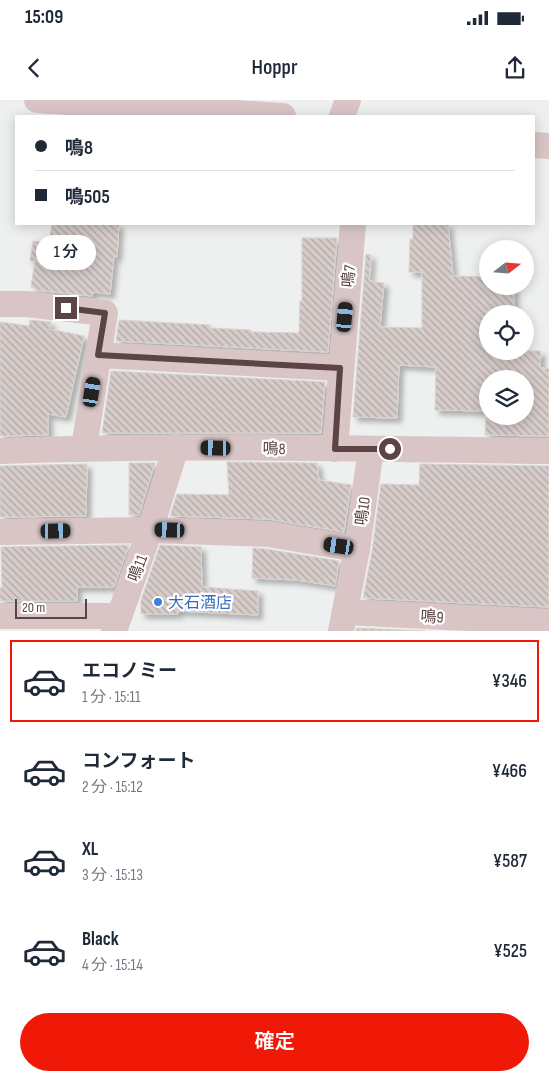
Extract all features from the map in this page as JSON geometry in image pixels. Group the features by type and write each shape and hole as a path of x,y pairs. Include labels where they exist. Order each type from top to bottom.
{"street":[{"path":"37,100 95,110 252,115"},
{"path":"342,115 348,100"},
{"path":"535,145 549,146"},
{"name":"鳴7","path":"335,449 353,225"},
{"path":"0,304 26,304 105,313 84,448"},
{"path":"98,355 340,368"},
{"name":"鳴8","path":"0,451 176,447 549,451"},
{"name":"鳴11","path":"117,623 150,530 176,447"},
{"name":"鳴10","path":"343,622 357,549 371,449"},
{"path":"0,532 150,530 268,534 357,549"},
{"path":"0,616 117,623"},
{"name":"鳴9","path":"343,622 549,622"}],"building":[{"path":"52,225 119,225 117,257 114,256 110,294 93,292 92,296 36,290 36,288 31,287 35,261 30,261 33,241 49,243"},
{"path":"413,225 448,225 453,276 479,277 479,295 514,295 514,305 479,305 479,360 534,360 534,351 541,351 540,368 549,369 549,436 485,435 486,425 534,425 534,370 479,370 479,411 435,410 436,367 399,365 397,418 353,417 366,254 371,255 369,281 384,283 380,327 422,328 422,272 409,272 410,239 413,239"},
{"path":"302,238 337,238 328,352 116,341 119,320 210,325 210,328 251,330 251,332 299,333 300,301 302,301"},
{"path":"30,320 51,322 49,329 84,336 66,417 48,414 48,435 0,436 0,322 29,326"},
{"path":"111,371 325,382 321,433 102,433"},
{"path":"227,462 317,463 319,480 351,485 344,532 269,519 170,516 177,494 229,495"},
{"path":"129,463 155,463 139,515 129,515"},
{"path":"87,464 86,516 0,517 0,466"},
{"path":"420,464 549,466 549,607 363,598 372,551 381,484 419,485"},
{"path":"129,545 114,587 77,587 77,601 0,601 0,588 2,588 1,547"},
{"path":"160,545 201,547 202,587 258,591 258,615 178,611 178,614 141,614 141,600"},
{"path":"253,548 339,561 335,586 297,580 252,578"},
{"path":"357,628 426,631 356,631"}],"place":[{"name":"大石酒店","path":"158,602"}],"route":[{"path":"66,308 105,313 98,355 340,368 335,449 390,449"}]}
